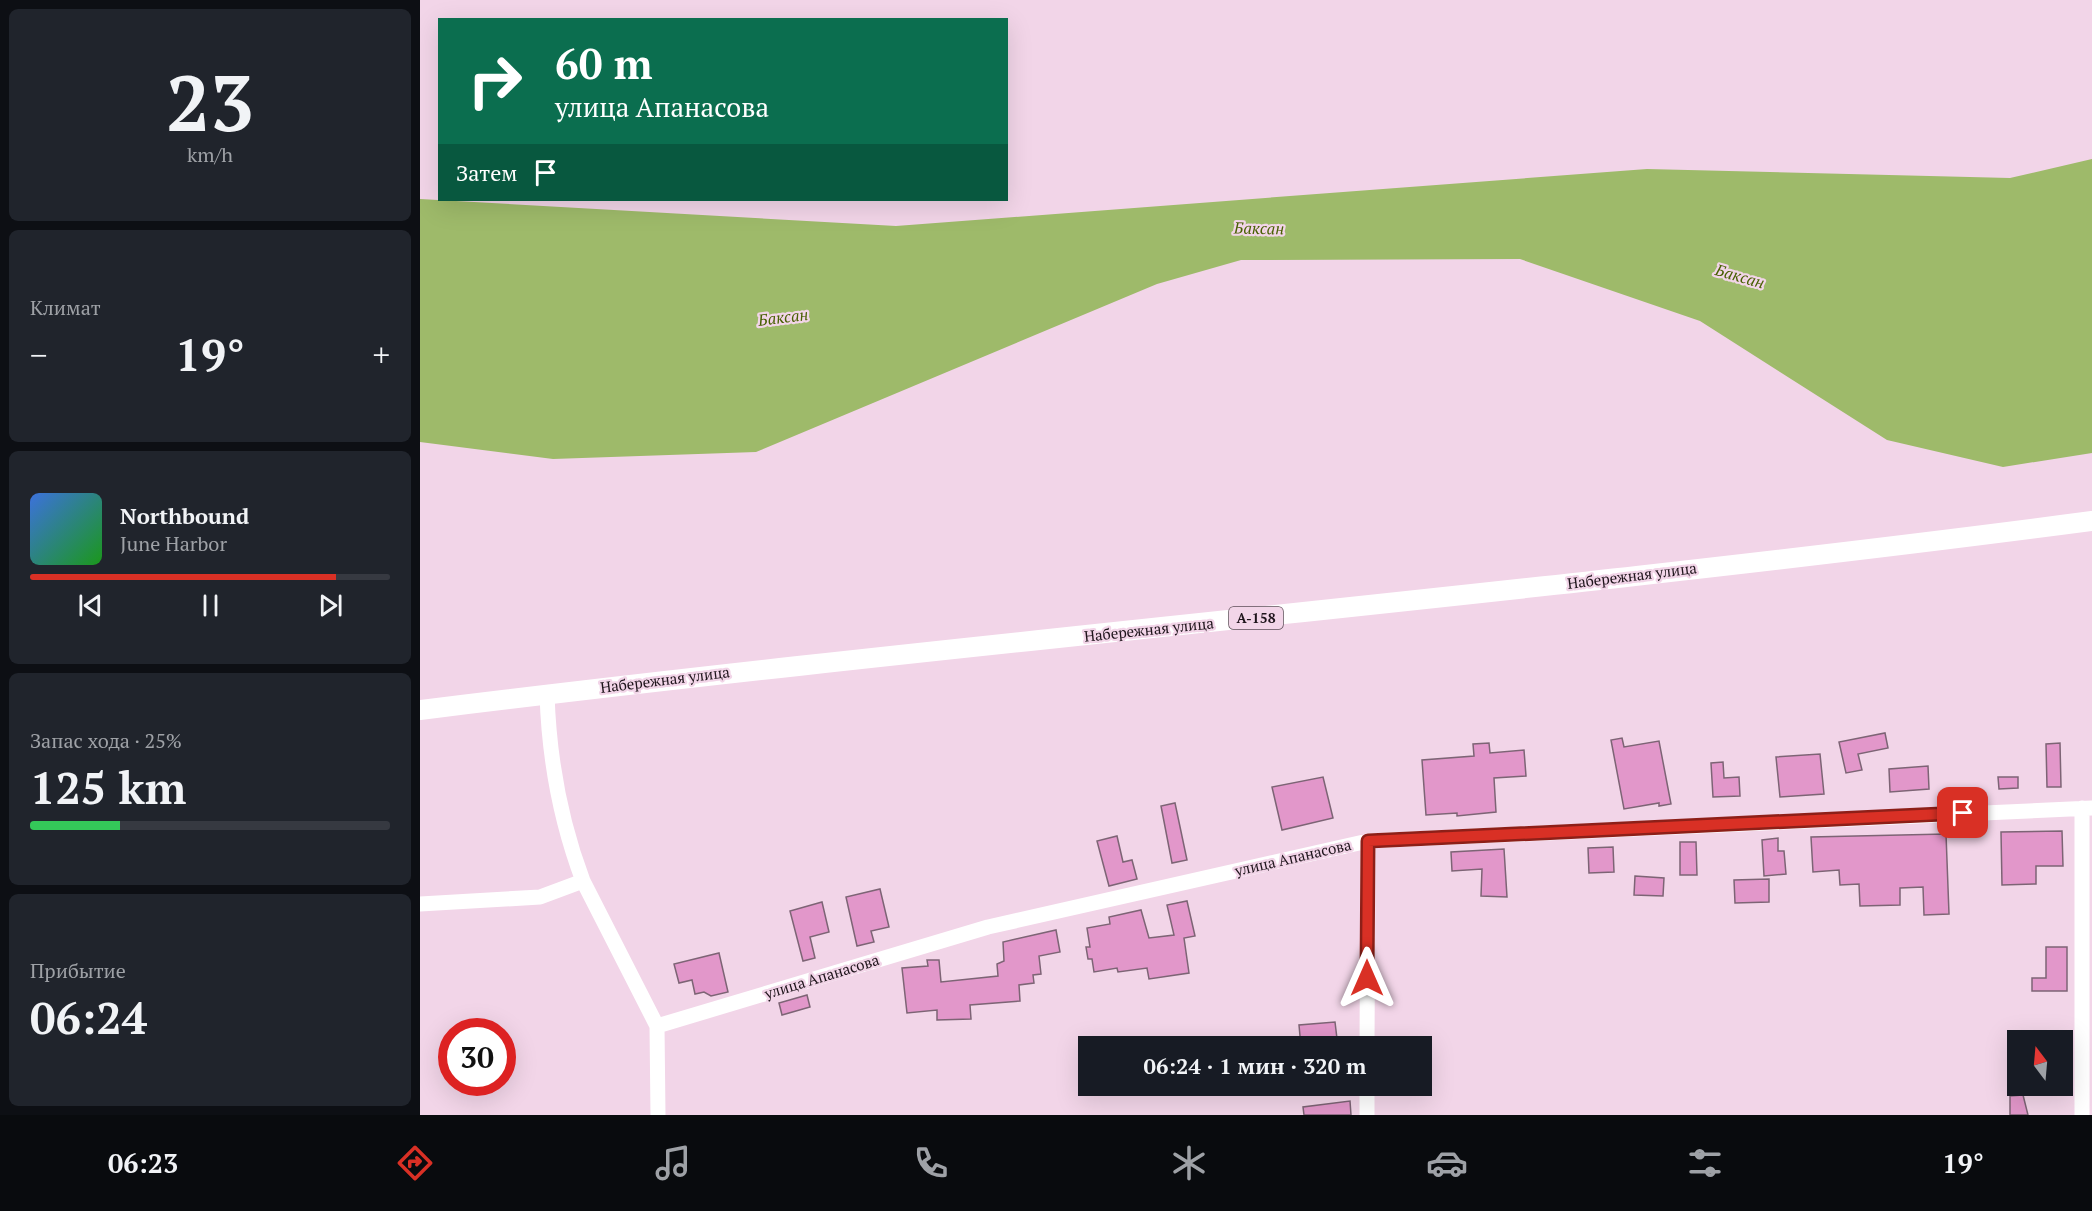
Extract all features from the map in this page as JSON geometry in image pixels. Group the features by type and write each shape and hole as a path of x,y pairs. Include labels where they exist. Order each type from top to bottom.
{"main road":[{"name":"Набережная улица","path":"420,710 738,671 1128,633 2092,521"}],"street":[{"path":"547,694 552,768 561,810 583,881 657,1026 658,1115"},
{"path":"2082,1115 2087,808"},
{"name":"улица Апанасова","path":"657,1026 988,927 1368,841 2087,808"},
{"path":"1367,1036 1368,841"},
{"path":"420,904 540,897 583,881"},
{"path":"1367,1096 1367,1115"}],"water":[{"name":"Баксан","path":"2092,159 2092,453 2003,467 1887,440 1700,321 1520,259 1241,260 1157,284 756,452 553,459 420,442 420,199 896,226 1647,169 2010,178"}],"building":[{"path":"1885,733 1888,748 1858,754 1862,770 1846,773 1839,742"},
{"path":"1622,738 1624,747 1659,741 1671,804 1659,806 1659,803 1624,809 1611,740"},
{"path":"1489,743 1490,753 1524,750 1526,776 1494,778 1496,812 1457,816 1457,813 1426,815 1422,760 1474,756 1473,744"},
{"path":"2060,743 2061,787 2047,787 2046,744"},
{"path":"1820,754 1824,794 1780,797 1776,757"},
{"path":"1723,762 1724,778 1739,777 1740,796 1713,797 1711,763"},
{"path":"1928,766 1929,789 1890,792 1889,769"},
{"path":"1323,777 1333,818 1282,830 1272,787"},
{"path":"1998,777 2018,777 2018,788 1999,789"},
{"path":"1175,803 1187,860 1172,863 1161,806"},
{"path":"2062,831 2063,866 2036,866 2036,884 2002,885 2001,832"},
{"path":"1946,834 1949,914 1924,915 1923,887 1900,888 1900,905 1860,906 1859,884 1840,885 1839,870 1813,872 1811,837"},
{"path":"1117,836 1123,862 1132,860 1137,879 1109,886 1097,841"},
{"path":"1778,838 1778,851 1784,851 1786,874 1764,876 1762,840"},
{"path":"1680,842 1696,842 1697,875 1680,875"},
{"path":"1613,847 1614,872 1589,873 1588,848"},
{"path":"1504,849 1507,897 1481,896 1482,869 1452,871 1451,852"},
{"path":"1635,876 1664,878 1663,896 1634,895"},
{"path":"1769,879 1769,902 1735,903 1734,880"},
{"path":"880,889 889,927 871,931 874,942 857,946 846,897"},
{"path":"1187,901 1195,936 1184,938 1189,973 1149,979 1147,968 1118,972 1117,968 1094,972 1092,959 1088,959 1086,947 1090,947 1087,928 1110,924 1109,917 1141,910 1149,938 1174,935 1167,905"},
{"path":"822,902 829,932 810,937 815,958 803,961 790,911"},
{"path":"1056,930 1060,952 1039,956 1041,974 1033,975 1034,983 1019,985 1020,1001 970,1005 971,1019 937,1020 937,1010 907,1013 902,968 928,966 927,960 939,960 941,982 998,976 997,964 1004,961 1003,942"},
{"path":"2046,947 2067,947 2067,991 2032,991 2032,978 2046,978"},
{"path":"719,953 728,992 711,996 704,992 695,994 692,980 679,983 674,964"},
{"path":"807,995 810,1007 782,1015 779,1003"},
{"path":"1335,1022 1337,1036 1300,1036 1299,1025"},
{"path":"2010,1096 2023,1096 2028,1115 2010,1115"},
{"path":"1350,1101 1351,1115 1304,1115 1303,1107"}],"route":[{"path":"1367,978 1368,841 1963,813"}]}
